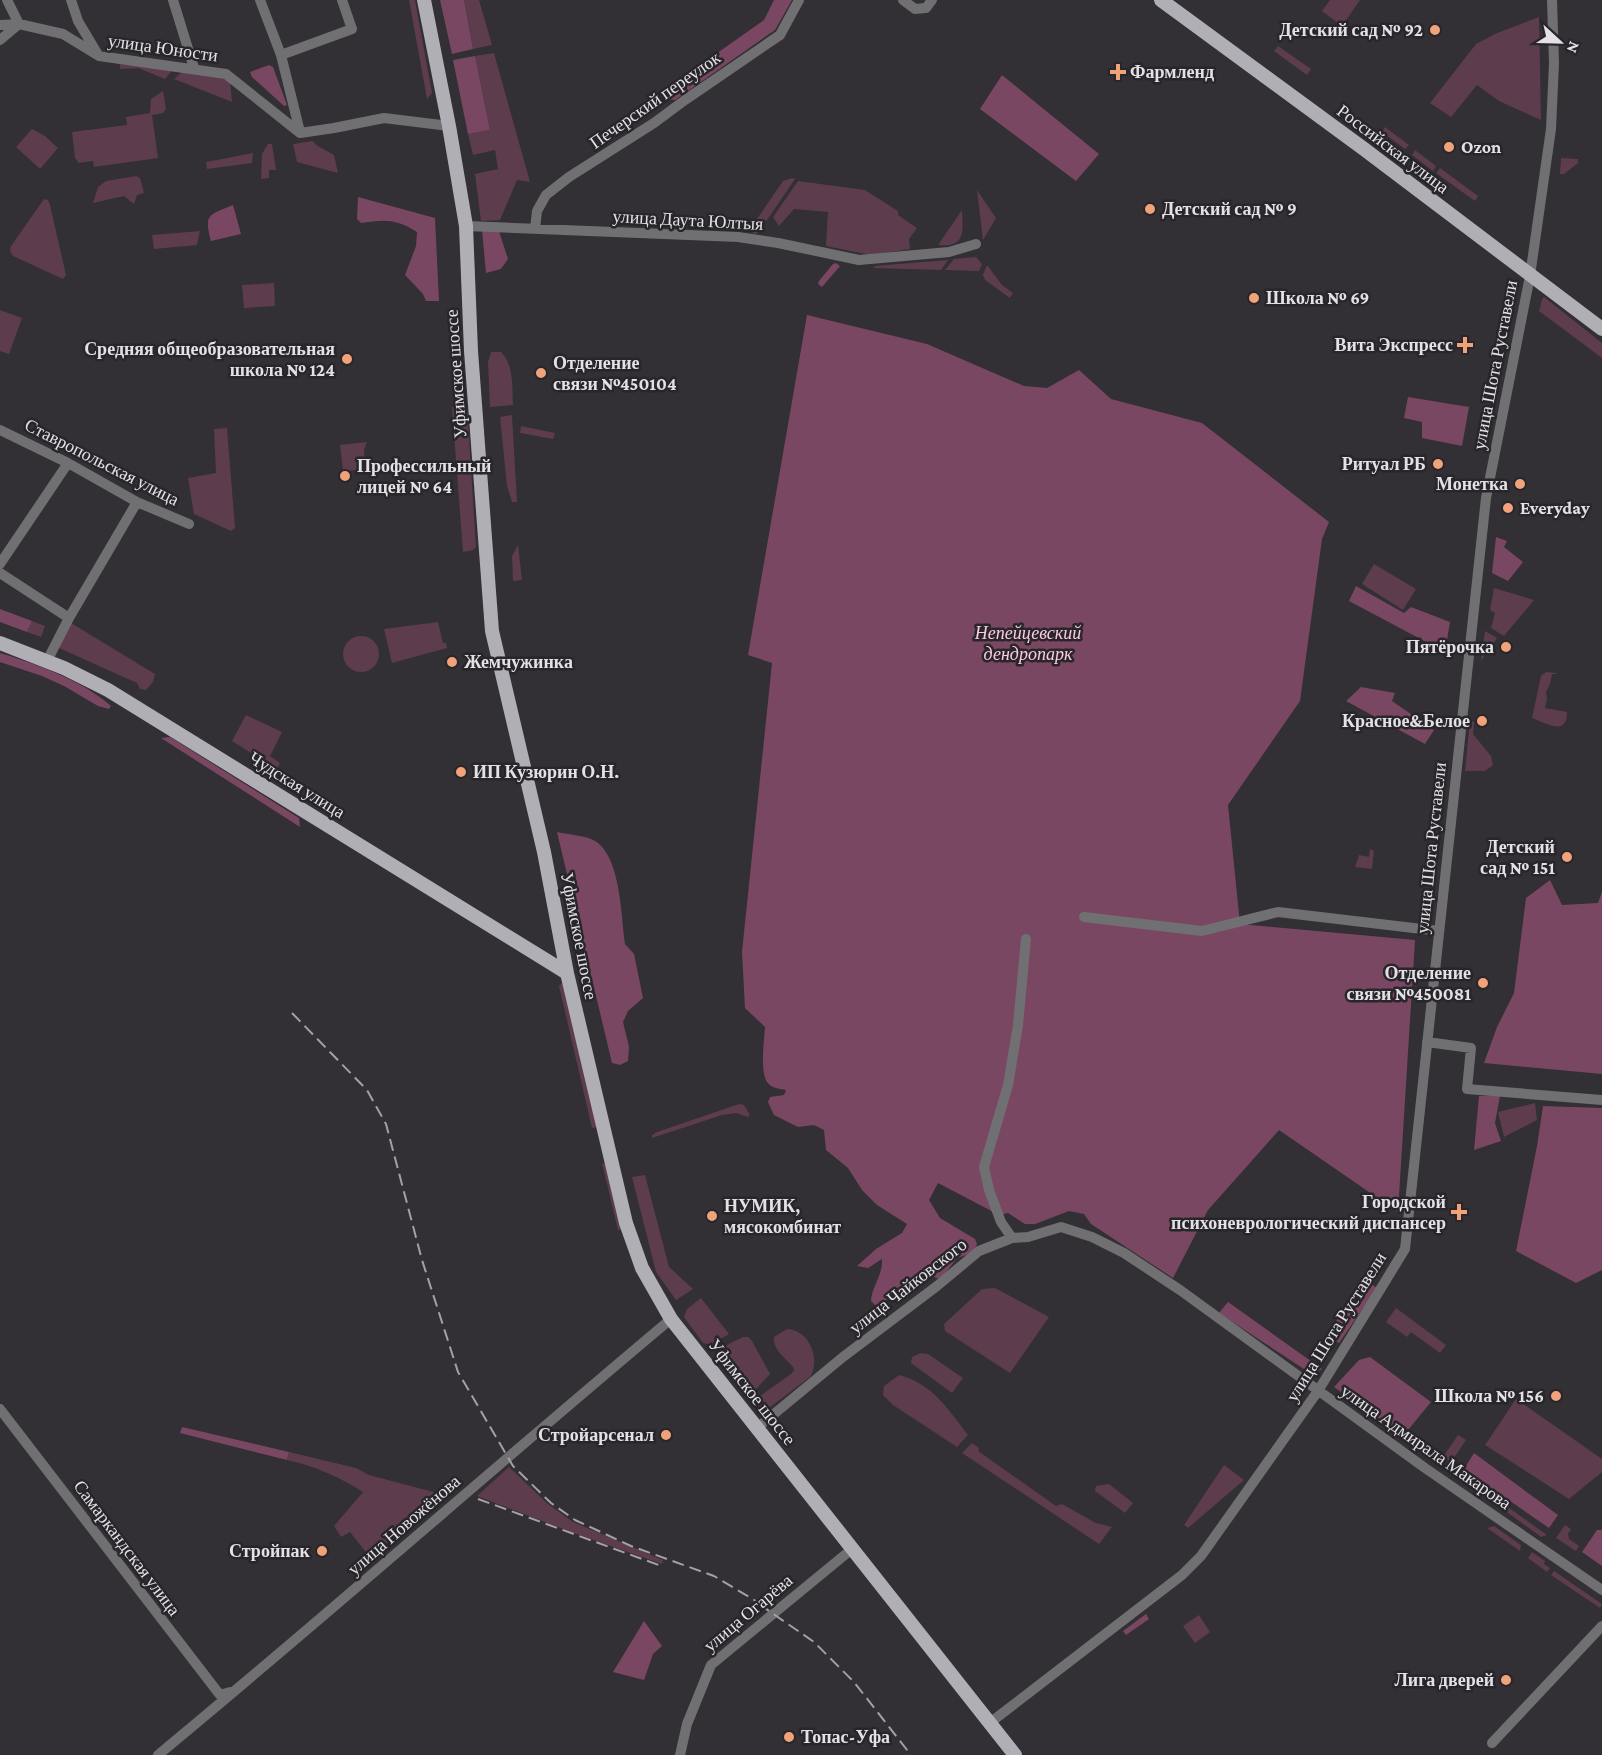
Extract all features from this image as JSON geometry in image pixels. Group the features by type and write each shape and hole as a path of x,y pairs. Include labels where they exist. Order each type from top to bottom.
{"main road":[{"name":"Уфимское шоссе","path":"424,0 466,225 471,351 492,631 544,852 567,972 626,1223 642,1268 671,1319 1015,1755"},
{"name":"Российская улица","path":"1161,0 1364,149 1602,329"},
{"name":"Чудская улица","path":"0,642 108,690 567,972"}],"street":[{"path":"0,40 19,24 7,0"},
{"path":"71,0 78,21 99,56"},
{"path":"173,0 194,68"},
{"path":"260,0 280,55 300,133 384,118 449,126"},
{"path":"280,55 352,29 342,0"},
{"name":"Печерский переулок","path":"535,229 537,212 546,195 569,177 654,123 780,35 799,0"},
{"path":"903,0 915,9 929,4"},
{"name":"улица Шота Руставели","path":"991,1722 1193,1564 1221,1530 1318,1391 1405,1249 1486,498 1530,276 1551,129 1554,63 1552,0"},
{"name":"улица Юности","path":"0,25 19,24 63,34 99,56 226,74 300,133"},
{"name":"улица Даута Юлтыя","path":"466,225 738,237 859,260 949,252 976,244"},
{"name":"Ставропольская улица","path":"0,430 68,463 137,502 189,524"},
{"path":"0,564 68,463"},
{"path":"47,661 69,618 137,502"},
{"path":"0,573 69,618"},
{"path":"1084,917 1202,931 1278,912 1439,930"},
{"path":"1012,1238 1000,1222 984,1167 1008,1084 1018,1025 1026,939"},
{"path":"1427,1042 1471,1048 1467,1089 1602,1100"},
{"name":"улица Адмирала Макарова","path":"1012,1238 1028,1237 1061,1227 1092,1237 1124,1253 1180,1290 1425,1468 1602,1590"},
{"name":"улица Чайковского","path":"757,1428 843,1357 979,1251 1012,1238"},
{"name":"улица Новожёнова","path":"158,1755 312,1628 508,1456 671,1319"},
{"name":"Самаркандская улица","path":"0,1409 220,1695 234,1692"},
{"name":"улица Огарёва","path":"680,1755 687,1724 711,1665 852,1549"},
{"path":"1492,1743 1602,1626"}],"shaded area":[{"path":"409,0 415,0 432,93 427,99"},
{"path":"464,0 479,0 492,45 473,49"},
{"path":"1330,0 1360,0 1342,26 1322,11"},
{"path":"1539,17 1541,120 1499,101 1477,85 1451,117 1430,103 1476,44 1497,33"},
{"path":"1278,46 1311,69 1307,75 1274,51"},
{"path":"494,53 530,182 517,180 500,220 481,221 475,174 498,169 495,150 473,155 468,134 490,130 475,56"},
{"path":"120,64 174,68 165,79 138,68 120,69"},
{"path":"185,69 218,75 230,82 232,102 174,79"},
{"path":"163,91 166,109 163,113 152,115 158,158 94,167 93,161 79,163 75,158 72,132 127,125 126,117 150,113 151,99"},
{"path":"1385,127 1409,145 1405,149 1382,132"},
{"path":"32,129 45,136 58,148 40,169 16,147"},
{"path":"313,141 334,155 338,173 297,162 293,144"},
{"path":"268,144 272,144 276,170 269,170 269,178 261,179 262,154"},
{"path":"1415,150 1436,166 1433,171 1412,155"},
{"path":"253,153 252,163 207,169 206,162"},
{"path":"1561,158 1578,159 1578,163 1564,174 1560,174"},
{"path":"1440,168 1478,196 1475,201 1436,173"},
{"path":"136,176 140,178 144,193 137,195 134,204 124,196 93,203 98,187 106,181"},
{"path":"795,179 759,232 754,234 750,229 783,181"},
{"path":"798,181 865,190 898,211 898,215 917,228 909,239 910,249 871,255 826,246 828,212 794,209 779,226 773,217"},
{"path":"977,190 996,218 983,240"},
{"path":"44,199 48,200 50,205 66,275 63,279 13,256 10,251 11,246"},
{"path":"962,210 962,231 958,241 954,244 938,245"},
{"path":"200,231 197,245 154,249 152,235"},
{"path":"976,257 982,264 979,271 945,270 954,259"},
{"path":"948,260 941,270 874,268 875,266"},
{"path":"987,265 1002,285 1013,293 1010,298 985,280 983,275"},
{"path":"274,283 275,306 244,308 242,285"},
{"path":"1544,297 1602,343 1602,358 1539,311"},
{"path":"0,310 22,318 9,354 0,351"},
{"path":"491,352 501,352 508,363 512,377 513,405 490,407 488,362"},
{"path":"467,406 476,547 463,552 452,407"},
{"path":"512,415 517,502 512,502 507,486 500,417"},
{"path":"521,426 555,433 553,439 520,433"},
{"path":"227,428 235,528 231,531 194,514 188,478 216,473 214,429"},
{"path":"367,442 364,450 365,463 374,469 343,471 340,445"},
{"path":"518,545 522,580 513,581 512,556"},
{"path":"1374,564 1416,589 1403,610 1362,584"},
{"path":"1494,588 1534,600 1504,636 1491,628 1495,613 1490,610"},
{"path":"32,621 45,626 41,637 27,632"},
{"path":"438,622 443,643 446,643 447,648 392,663 384,629"},
{"path":"71,623 155,674 153,682 146,690 140,689 137,683 59,648"},
{"path":"1485,631 1497,638 1481,661"},
{"path":"361,636 374,641 379,654 374,667 361,672 348,667 343,654 348,641"},
{"path":"1546,672 1556,674 1552,674 1546,692 1545,708 1567,712 1564,724 1560,726 1549,725 1532,718 1541,676"},
{"path":"246,715 282,732 270,756 280,763 277,769 232,741"},
{"path":"1470,721 1474,722 1473,734 1491,756 1493,765 1485,771 1465,771"},
{"path":"1370,849 1374,851 1372,869 1355,867 1359,855 1369,857"},
{"path":"562,983 598,1127 592,1128 559,986"},
{"path":"1535,1103 1537,1120 1504,1137 1498,1112"},
{"path":"739,1104 744,1105 750,1115 748,1117 736,1113 722,1115 652,1138 652,1135 657,1132"},
{"path":"602,1163 608,1165 623,1229 618,1230"},
{"path":"645,1175 669,1267 693,1289 676,1300 656,1272 632,1177"},
{"path":"995,1288 1049,1317 1010,1373 945,1331 944,1324 982,1289"},
{"path":"701,1298 729,1334 711,1345 703,1343 684,1317 687,1309"},
{"path":"1396,1308 1446,1345 1440,1353 1411,1332 1407,1337 1386,1322"},
{"path":"787,1329 801,1334 811,1346 814,1361 811,1376 765,1411 757,1411 754,1401 794,1370 777,1350 774,1341 774,1337"},
{"path":"743,1337 748,1337 752,1341 770,1374 747,1399 716,1358 723,1348"},
{"path":"921,1353 928,1354 963,1378 952,1393 911,1363 912,1357"},
{"path":"899,1375 911,1379 930,1391 954,1416 968,1435 957,1447 893,1405 883,1395 884,1386"},
{"path":"1516,1399 1602,1459 1602,1472 1569,1499 1485,1445"},
{"path":"1458,1435 1466,1440 1451,1462 1443,1457"},
{"path":"972,1443 979,1448 978,1451 1056,1506 1062,1504 1096,1523 1112,1527 1099,1544 962,1453"},
{"path":"289,1452 356,1468 369,1475 445,1495 370,1557 350,1532 341,1537 334,1526 363,1492 307,1465 287,1460"},
{"path":"1224,1465 1244,1480 1188,1528 1184,1525"},
{"path":"509,1467 548,1504 573,1522 663,1560 662,1564 477,1496"},
{"path":"1463,1475 1547,1535 1541,1537 1467,1483"},
{"path":"1109,1484 1133,1503 1125,1513 1095,1491 1096,1486"},
{"path":"1565,1525 1571,1529 1568,1534 1569,1539 1579,1546 1576,1551 1556,1538"},
{"path":"1494,1526 1521,1545 1520,1551 1487,1528"},
{"path":"1532,1552 1545,1561 1544,1564 1550,1568 1547,1572 1528,1558"},
{"path":"1554,1571 1602,1604 1600,1608 1551,1575"},
{"path":"1199,1615 1210,1632 1195,1643 1183,1626"}],"green space":[{"path":"440,0 464,0 473,49 452,54"},
{"path":"774,0 792,0 775,30 675,100 669,99 665,94 672,85 764,20"},
{"path":"475,56 490,130 468,134 453,60"},
{"path":"269,65 273,67 287,105 284,106 252,77 250,72"},
{"path":"1002,75 1099,154 1076,181 980,109"},
{"path":"358,197 435,218 439,301 426,301 423,294 405,275 416,246 417,232 390,221 361,223 357,219"},
{"path":"233,205 241,234 211,241 208,225 210,216"},
{"path":"482,230 499,231 508,259 501,269 486,273"},
{"path":"836,263 840,266 822,287 818,284 819,281"},
{"name":"Непейцевский дендропарк","path":"807,315 927,344 1024,386 1047,388 1079,370 1111,399 1202,423 1329,522 1322,539 1300,701 1228,805 1240,924 1415,940 1398,1212 1279,1130 1208,1210 1173,1278 1091,1224 1084,1214 1069,1211 1035,1224 1025,1224 1008,1213 999,1215 938,1183 929,1200 940,1218 975,1239 977,1244 973,1253 957,1258 941,1279 928,1272 905,1284 880,1305 875,1305 871,1301 881,1270 882,1259 868,1268 857,1266 876,1249 902,1233 907,1224 877,1205 862,1190 848,1168 826,1150 824,1130 814,1125 798,1127 774,1115 768,1102 770,1097 784,1095 786,1090 773,1087 767,1082 763,1063 765,1027 745,1008 742,952 772,663 748,655"},
{"path":"1408,397 1469,407 1462,446 1422,438 1422,422 1404,418"},
{"path":"1496,537 1507,541 1504,547 1523,562 1508,581 1492,573"},
{"path":"1356,586 1404,613 1411,607 1450,622 1445,652 1349,601"},
{"path":"0,609 32,621 27,632 0,622"},
{"path":"0,653 73,681 111,706 109,709 98,706 42,676 0,662"},
{"path":"1361,687 1395,693 1392,701 1434,730 1425,744 1346,701"},
{"path":"170,737 299,818 300,827 161,738"},
{"path":"557,832 594,840 606,852 616,876 625,944 634,954 643,998 628,1011 623,1022 629,1047 628,1061 620,1065 612,1063"},
{"path":"1550,880 1562,905 1598,903 1602,892 1602,1074 1484,1063 1497,1027 1514,993 1526,898"},
{"path":"1479,1096 1500,1096 1495,1123 1501,1141 1474,1150"},
{"path":"1543,1106 1602,1108 1602,1270 1576,1283 1516,1251"},
{"path":"1366,1280 1377,1288 1339,1343 1326,1335"},
{"path":"1228,1302 1322,1369 1313,1375 1219,1313"},
{"path":"1370,1357 1431,1402 1403,1436 1334,1387 1359,1360"},
{"path":"182,1427 289,1452 287,1460 180,1433"},
{"path":"1474,1453 1558,1515 1549,1528 1464,1469"},
{"path":"1597,1530 1602,1530 1602,1566 1582,1552"},
{"path":"1146,1614 1149,1619 1126,1635 1123,1631"},
{"path":"644,1621 662,1646 653,1654 644,1680 613,1672"}],"railway":[{"path":"292,1013 367,1090 386,1124 422,1260 458,1372 513,1466 551,1503 575,1520 631,1546 714,1576 766,1607"},
{"path":"478,1499 664,1567"},
{"path":"759,1604 814,1642 854,1682 911,1755"}],"place":[{"name":"Детский сад № 92","path":"1435,30"},
{"name":"Фармленд","path":"1118,72"},
{"name":"Ozon","path":"1449,147"},
{"name":"Детский сад № 9","path":"1150,209"},
{"name":"Школа № 69","path":"1254,298"},
{"name":"Вита Экспресс","path":"1465,345"},
{"name":"Средняя общеобразовательная школа № 124","path":"347,359"},
{"name":"Отделение связи №450104","path":"541,373"},
{"name":"Ритуал РБ","path":"1438,464"},
{"name":"Профессильный лицей № 64","path":"345,476"},
{"name":"Монетка","path":"1520,484"},
{"name":"Everyday","path":"1508,508"},
{"name":"Пятёрочка","path":"1506,647"},
{"name":"Жемчужинка","path":"452,662"},
{"name":"Красное&Белое","path":"1482,721"},
{"name":"ИП Кузюрин О.Н.","path":"461,772"},
{"name":"Детский сад № 151","path":"1567,857"},
{"name":"Отделение связи №450081","path":"1483,983"},
{"name":"Городской психоневрологический диспансер","path":"1459,1212"},
{"name":"НУМИК, мясокомбинат","path":"712,1216"},
{"name":"Школа № 156","path":"1556,1396"},
{"name":"Стройарсенал","path":"666,1435"},
{"name":"Стройпак","path":"322,1551"},
{"name":"Лига дверей","path":"1506,1680"},
{"name":"Топас-Уфа","path":"789,1737"}]}
